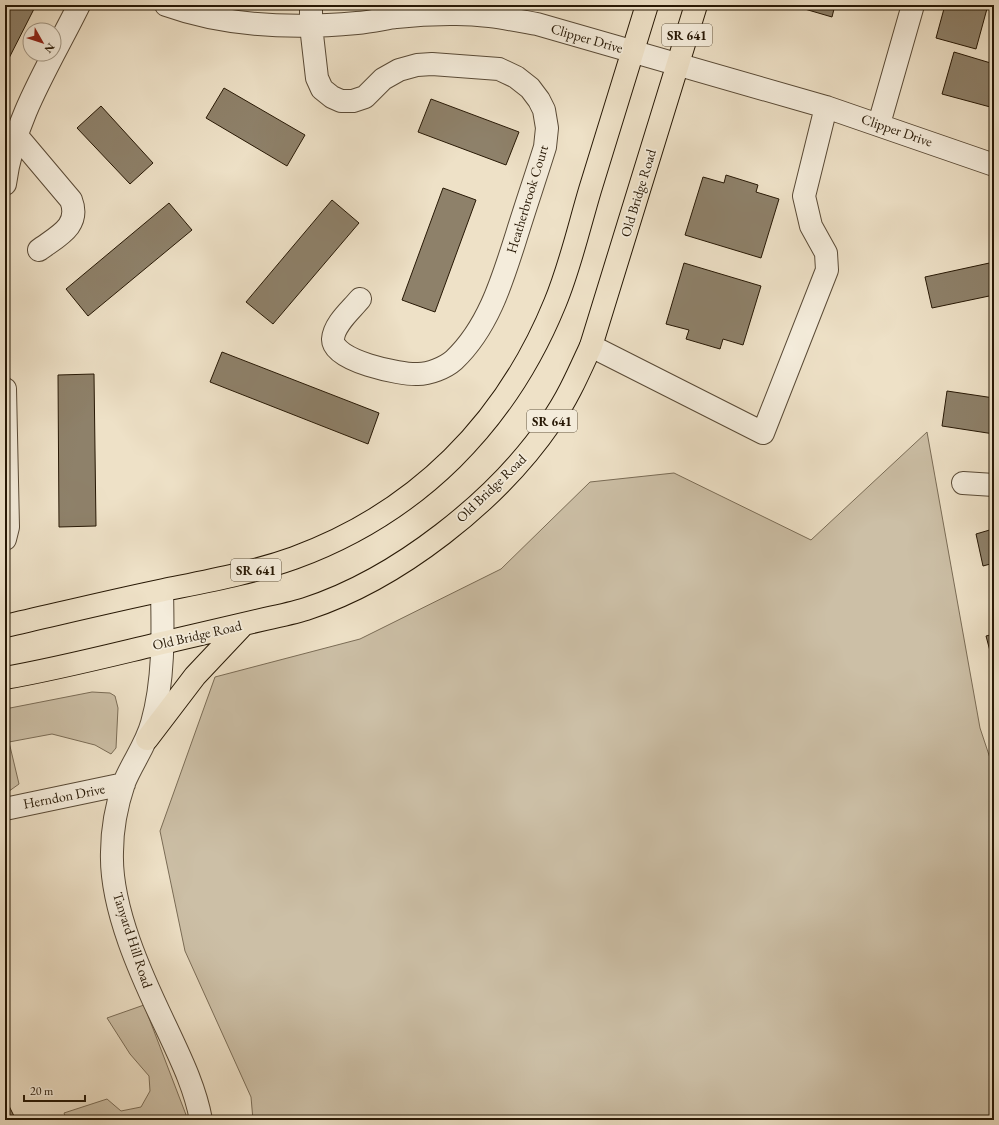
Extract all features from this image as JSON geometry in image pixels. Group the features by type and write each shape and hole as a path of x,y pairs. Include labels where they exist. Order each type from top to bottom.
{"main road":[{"name":"SR 641","path":"5,626 245,573 295,557 346,536 379,517 417,491 452,461 483,427 510,390 534,351 556,301 647,5"},
{"name":"Old Bridge Road","path":"5,678 244,624 306,609 325,602 371,580 407,559 448,530 495,489 527,454 552,421 573,386 591,346 696,5"},
{"path":"146,739 195,676 244,624"}],"street":[{"path":"5,184 17,136 26,111 79,5"},
{"name":"Clipper Drive","path":"166,5 193,15 241,23 311,16 359,23 397,17 452,14 495,16 537,24 826,106 994,165"},
{"path":"879,124 913,5"},
{"name":"Heatherbrook Court","path":"311,16 317,78 322,89 332,97 341,101 354,101 365,97 383,79 399,70 417,65 432,64 499,69 516,77 530,88 544,110 547,128 545,147 502,283 487,315 467,345 453,361 437,370 420,374 405,374 352,360 342,354 336,347 333,340 335,330 360,299"},
{"path":"591,346 763,433 827,270 826,253 811,226 804,196 826,106"},
{"path":"17,136 71,200 74,208 74,219 68,228 40,250"},
{"path":"5,389 8,527 5,539"},
{"path":"963,483 994,485"},
{"name":"Tanyard Hill Road","path":"162,591 162,643 157,704 146,739 124,784 116,817 112,851 113,878 120,910 146,984 186,1070 199,1107 201,1120"},
{"name":"Herndon Drive","path":"5,809 124,784"}],"shaded area":[{"path":"927,432 980,728 994,770 994,1120 253,1120 251,1097 185,951 160,831 215,677 360,639 501,569 590,482 674,473 811,540"},
{"path":"92,692 110,693 115,696 118,708 116,748 111,754 95,745 52,734 9,742 19,784 5,794 5,709"},
{"path":"144,1005 188,1120 67,1120 64,1113 107,1099 121,1111 141,1107 150,1091 149,1076 130,1054 107,1018"}],"building":[{"path":"5,5 36,5 27,22 22,22 22,33 5,66"},
{"path":"791,5 835,5 832,17"},
{"path":"945,5 988,5 976,49 936,38"},
{"path":"954,52 994,64 994,108 942,94"},
{"path":"224,88 305,135 287,166 206,118"},
{"path":"431,99 519,132 506,165 418,132"},
{"path":"101,106 153,163 130,184 77,128"},
{"path":"726,175 758,185 756,192 779,199 761,258 685,235 703,177 724,183"},
{"path":"443,188 476,200 435,312 402,300"},
{"path":"332,200 359,223 273,324 246,302"},
{"path":"169,203 192,230 88,316 66,289"},
{"path":"994,262 994,295 932,308 925,277"},
{"path":"684,263 761,286 743,345 723,339 720,349 686,339 689,330 666,324"},
{"path":"222,352 379,413 368,444 210,382"},
{"path":"94,374 96,526 59,527 58,375"},
{"path":"947,391 994,398 994,434 942,426"},
{"path":"993,529 994,563 983,566 976,534"},
{"path":"994,634 994,666 986,636"},
{"path":"5,1098 16,1120 5,1120"}]}
